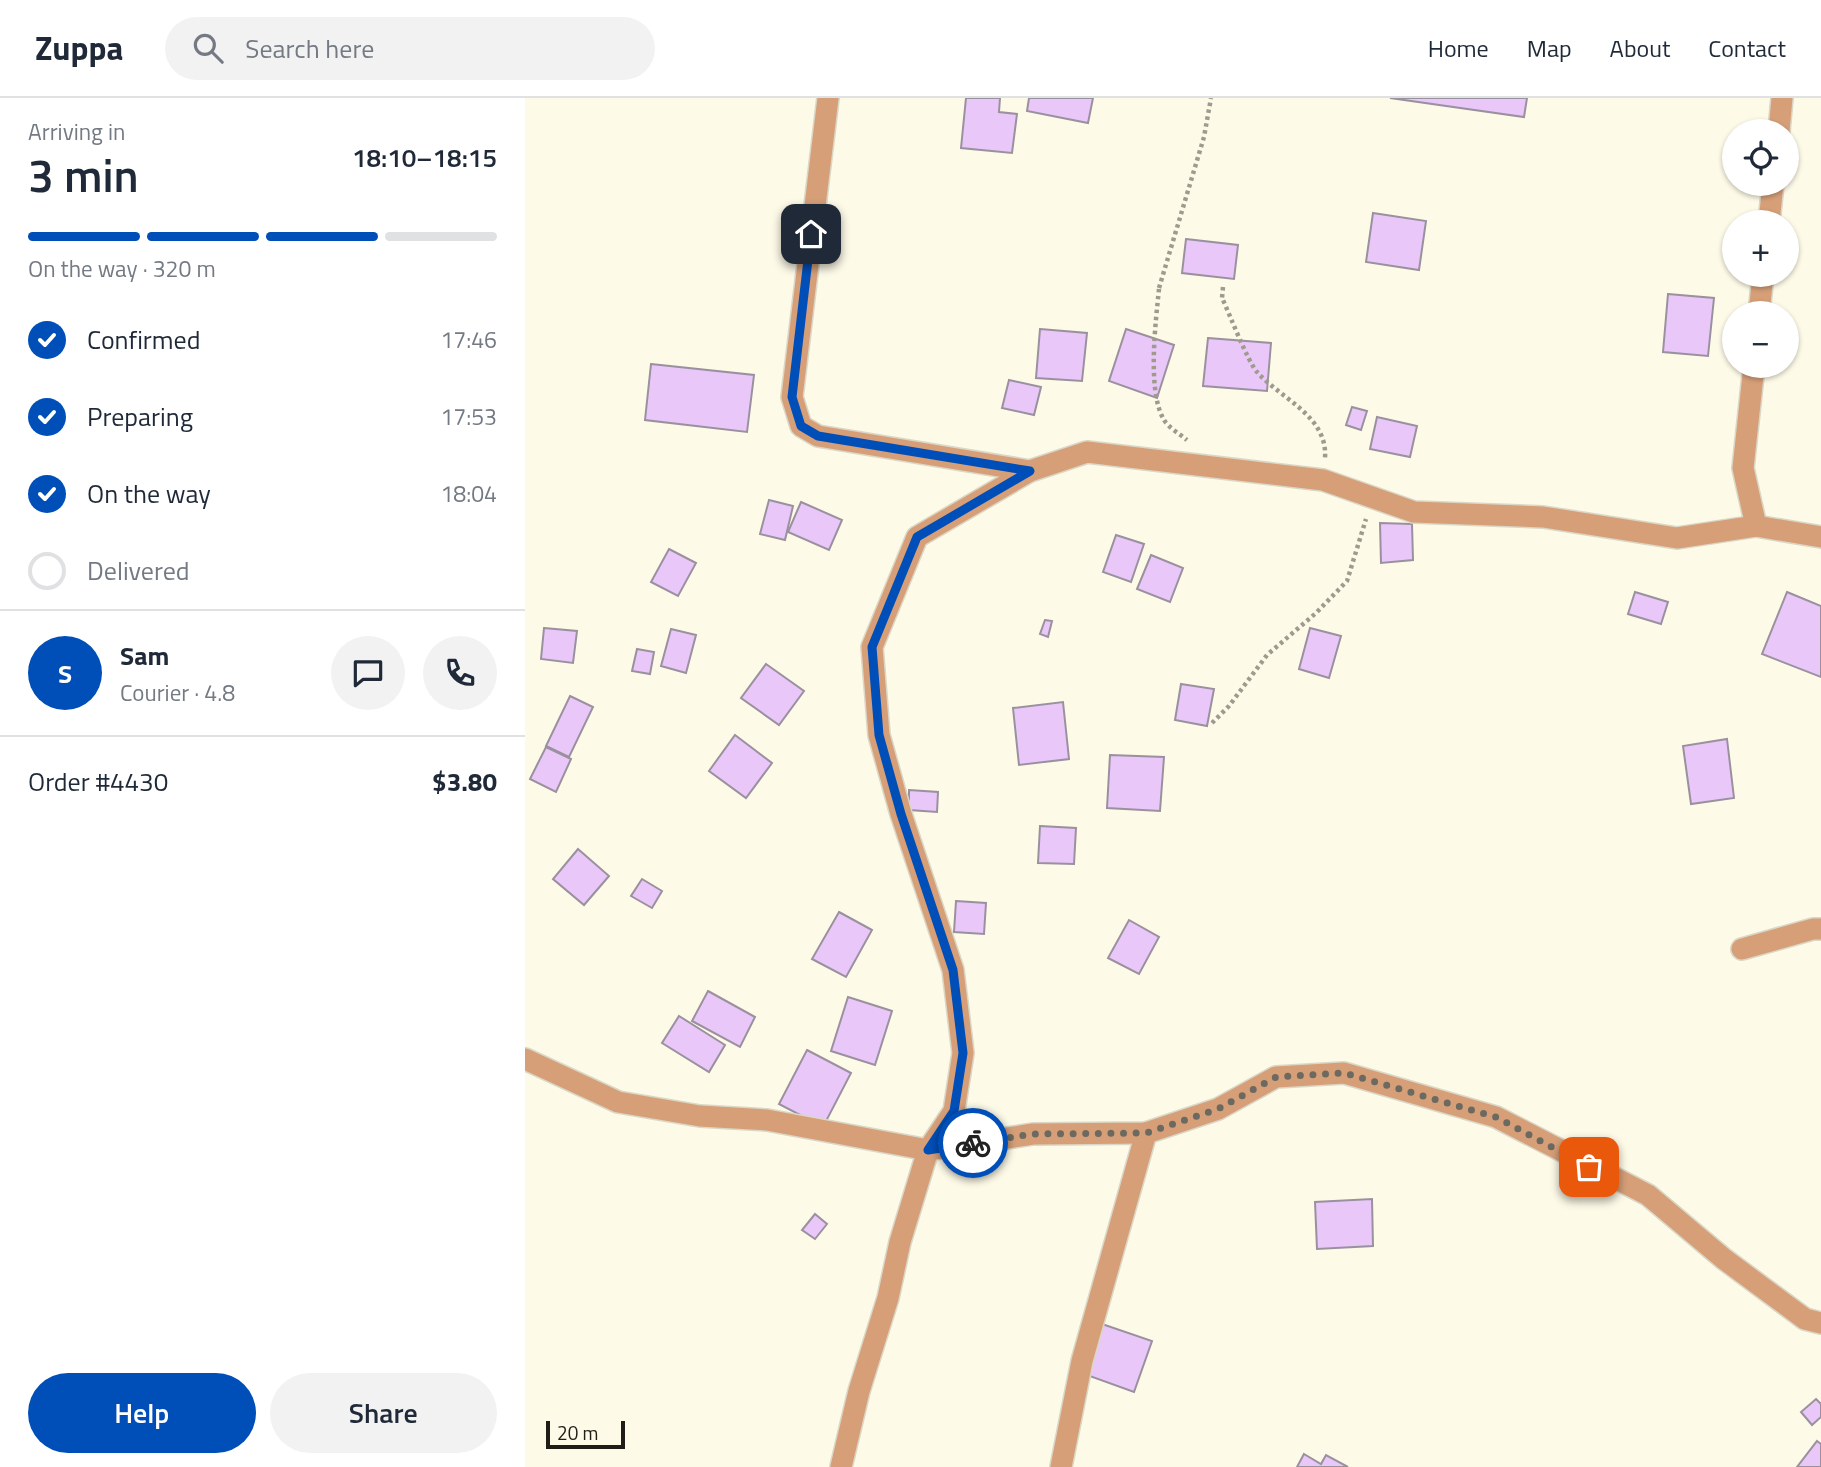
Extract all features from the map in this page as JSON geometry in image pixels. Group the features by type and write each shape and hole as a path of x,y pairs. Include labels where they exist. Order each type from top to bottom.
{"street":[{"path":"828,98 792,397 801,426 818,436 1030,471"},
{"path":"1780,119 1782,98"},
{"path":"1753,378 1743,468 1756,526"},
{"path":"841,1467 859,1391 888,1298 900,1242 928,1150 954,1111 963,1053 953,970 901,814 879,735 872,647 917,537 1030,471 1087,452 1323,480 1415,512 1543,517 1677,538 1756,526 1821,537"},
{"path":"1742,949 1821,929"},
{"path":"525,1059 618,1102 700,1116 767,1120 928,1150 1033,1134 1146,1133 1218,1109 1276,1077 1344,1073 1496,1117 1648,1195 1805,1319 1821,1323"},
{"path":"1061,1467 1082,1361 1146,1133"}],"path":[{"path":"1193,465 1187,440 1163,420 1155,394 1154,351 1159,288 1204,137 1210,98"},
{"path":"1223,287 1222,298 1256,371 1310,418 1326,443 1323,480"},
{"path":"1212,723 1229,706 1267,655 1316,613 1347,581 1373,498"}],"building":[{"path":"966,98 1000,98 999,112 1017,114 1012,153 961,148"},
{"path":"1029,98 1093,98 1088,123 1027,111"},
{"path":"1390,98 1527,98 1524,117"},
{"path":"1373,213 1426,221 1419,270 1366,262"},
{"path":"1186,239 1238,245 1234,279 1182,273"},
{"path":"1668,294 1714,298 1708,356 1663,352"},
{"path":"1040,329 1087,333 1082,381 1036,378"},
{"path":"1126,329 1174,345 1157,398 1109,381"},
{"path":"1208,338 1271,343 1267,391 1203,386"},
{"path":"651,364 754,375 747,432 645,420"},
{"path":"1009,380 1041,387 1034,415 1002,408"},
{"path":"1352,407 1367,411 1361,430 1346,425"},
{"path":"1377,417 1417,426 1410,457 1370,449"},
{"path":"769,500 793,506 785,540 760,534"},
{"path":"801,502 842,520 829,550 788,532"},
{"path":"1380,523 1412,524 1413,560 1381,563"},
{"path":"1116,535 1144,544 1131,582 1103,572"},
{"path":"669,549 696,563 678,596 651,582"},
{"path":"1151,555 1183,568 1170,602 1137,589"},
{"path":"1635,592 1668,602 1661,624 1628,614"},
{"path":"1787,592 1821,606 1821,677 1762,654"},
{"path":"1045,620 1052,621 1048,637 1040,634"},
{"path":"544,628 577,631 573,663 541,659"},
{"path":"1310,628 1341,636 1329,678 1299,669"},
{"path":"671,629 696,635 686,673 661,666"},
{"path":"637,649 654,652 650,674 632,671"},
{"path":"766,664 804,691 779,725 741,698"},
{"path":"1181,684 1214,689 1207,726 1175,720"},
{"path":"570,696 593,707 569,757 546,746"},
{"path":"1063,702 1069,759 1019,765 1013,708"},
{"path":"735,735 772,763 746,798 709,771"},
{"path":"1727,739 1734,798 1691,804 1683,746"},
{"path":"546,747 571,759 556,792 530,779"},
{"path":"1110,755 1164,757 1160,811 1107,808"},
{"path":"909,790 938,792 937,812 909,810"},
{"path":"1040,826 1076,828 1074,864 1038,863"},
{"path":"578,849 609,876 584,905 553,879"},
{"path":"642,879 662,891 652,908 631,896"},
{"path":"956,901 986,903 984,934 954,932"},
{"path":"839,912 872,930 846,977 812,959"},
{"path":"1129,920 1159,937 1139,974 1108,958"},
{"path":"708,991 755,1017 740,1047 692,1021"},
{"path":"848,997 892,1011 875,1065 831,1051"},
{"path":"679,1016 725,1045 709,1072 662,1043"},
{"path":"807,1050 851,1073 823,1127 779,1104"},
{"path":"1372,1199 1373,1246 1317,1249 1315,1202"},
{"path":"815,1214 827,1224 815,1239 802,1230"},
{"path":"1102,1324 1152,1341 1134,1392 1084,1374"},
{"path":"1816,1399 1821,1404 1821,1417 1812,1425 1801,1412"},
{"path":"1817,1441 1821,1444 1821,1467 1797,1467"},
{"path":"1304,1454 1321,1464 1326,1455 1348,1467 1297,1467"}],"way so far":[{"path":"973,1143 1033,1134 1146,1133 1218,1109 1276,1077 1344,1073 1496,1117 1589,1167"}],"route":[{"path":"811,234 792,397 801,426 818,436 1030,471 917,537 872,647 879,735 901,814 953,970 963,1053 954,1111 928,1150 973,1143"}]}
